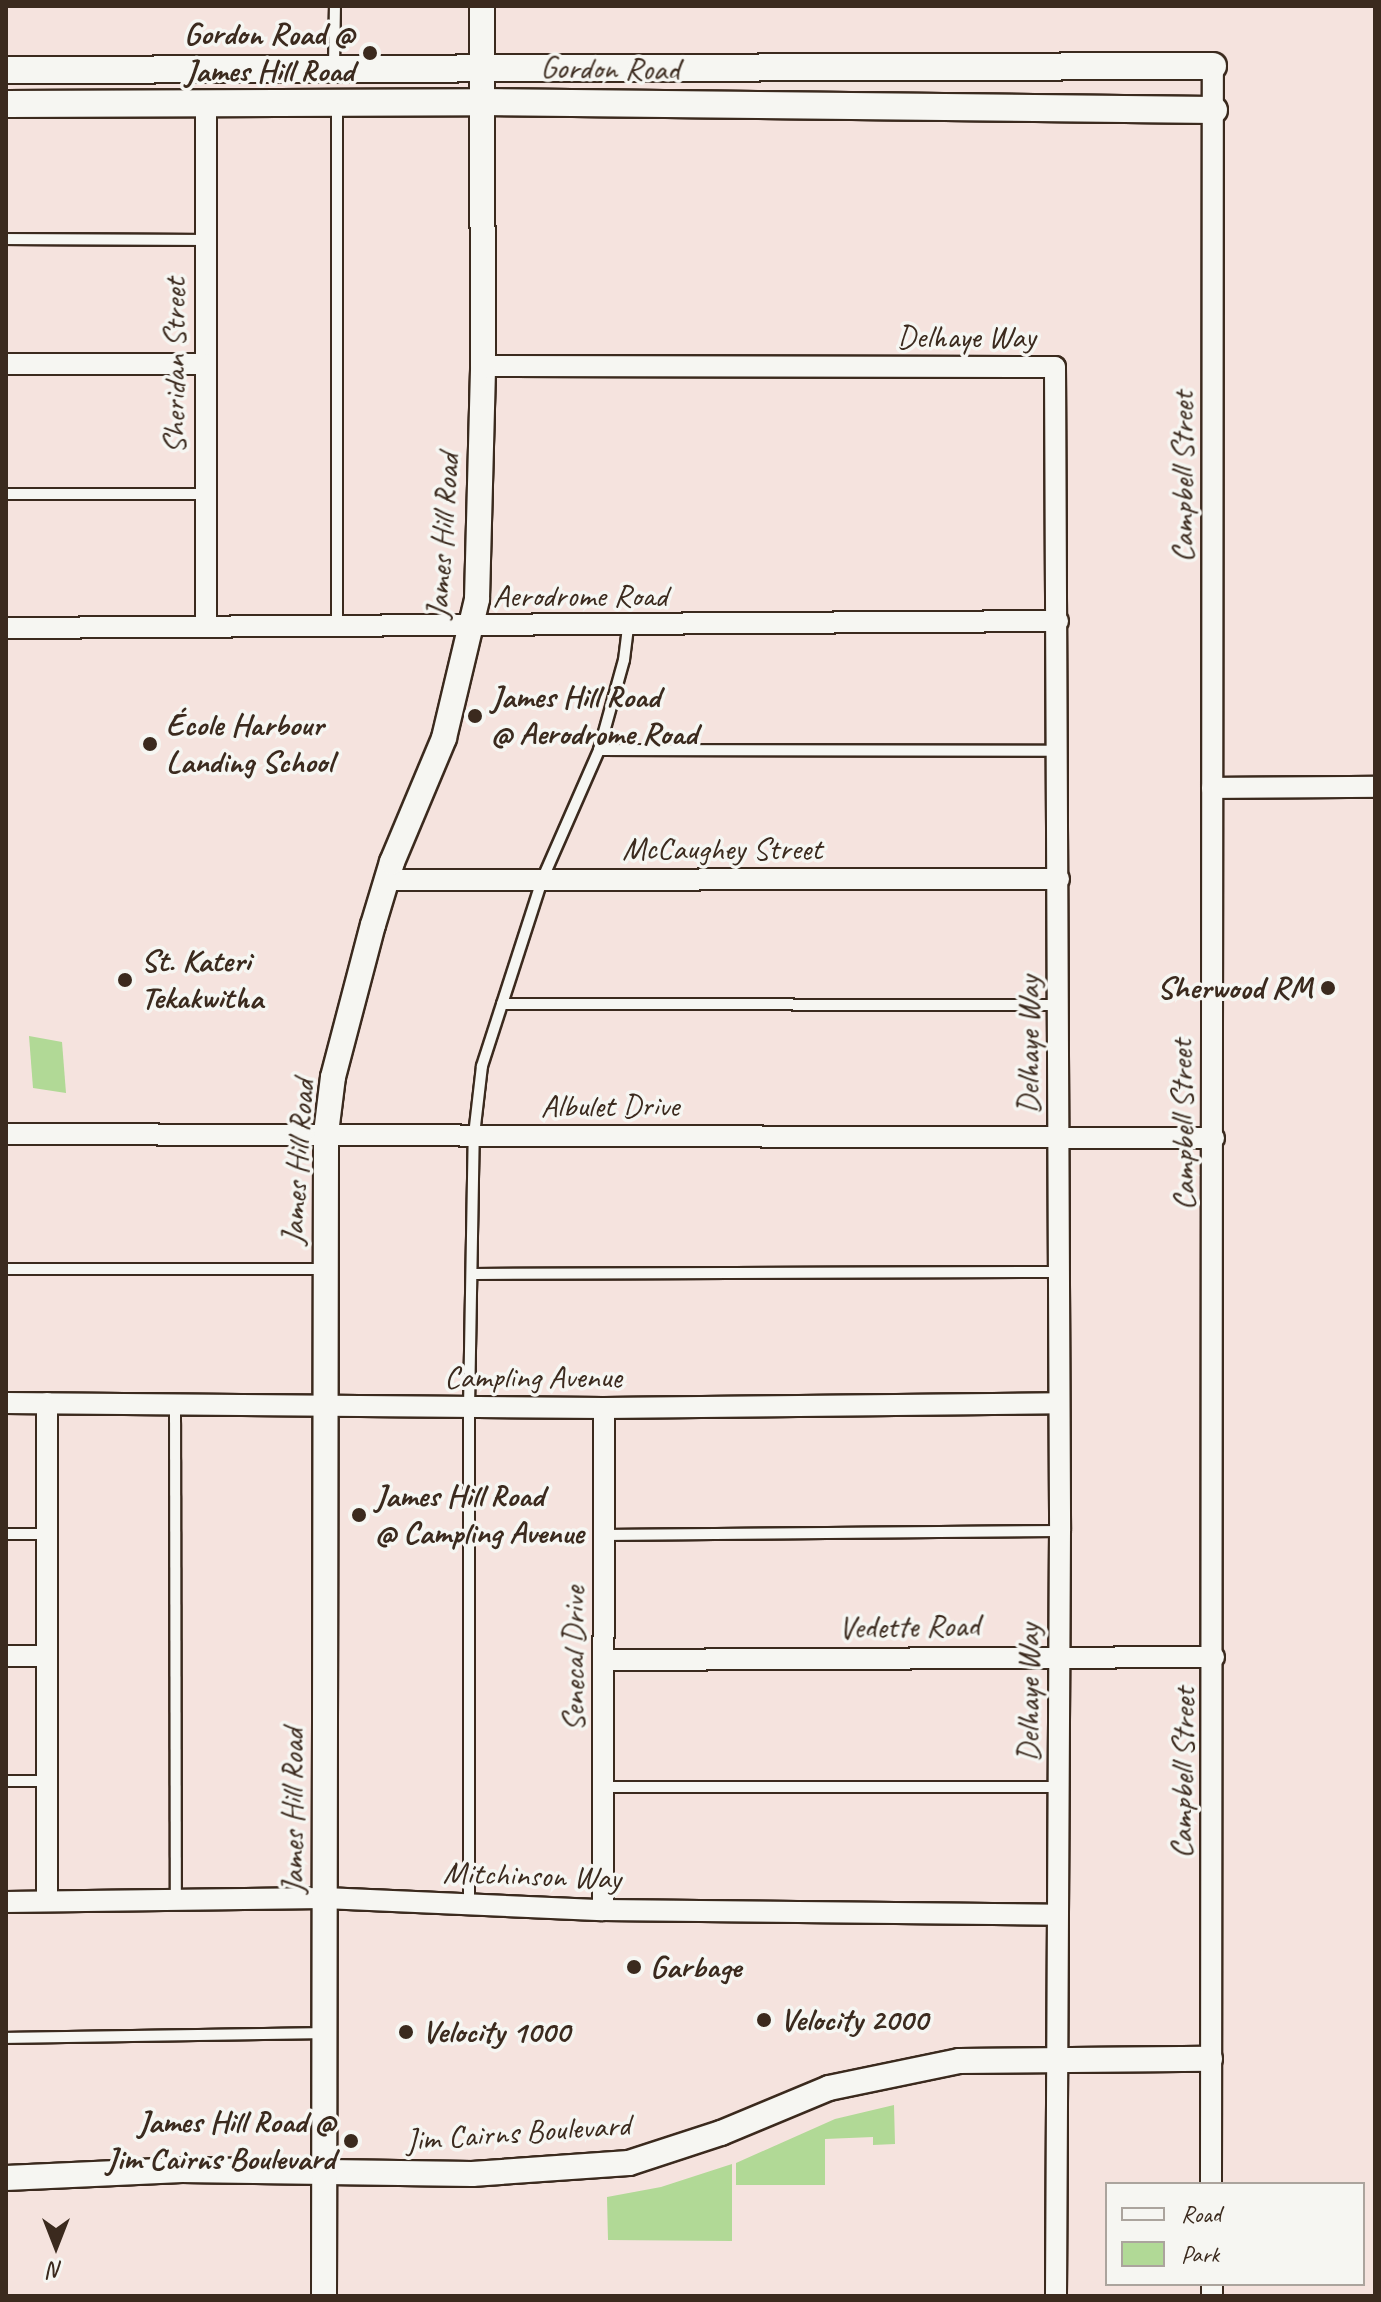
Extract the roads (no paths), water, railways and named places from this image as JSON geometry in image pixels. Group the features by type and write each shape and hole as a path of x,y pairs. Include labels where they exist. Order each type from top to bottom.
{"main road":[{"name":"Gordon Road","path":"6,70 1213,66"},
{"name":"Gordon Road","path":"6,104 482,102 1214,110"}],"street":[{"name":"James Hill Road","path":"324,2296 327,1405 323,1269 326,1133 333,1077 385,880 444,738 477,599 483,366 482,6"},
{"name":"Campbell Street","path":"1211,2182 1214,1657 1213,66"},
{"name":"Sheridan Street","path":"206,105 206,627"},
{"path":"6,364 205,364"},
{"name":"Delhaye Way","path":"483,366 1055,367 1060,1531 1056,2296"},
{"name":"Aerodrome Road","path":"6,628 1058,621"},
{"path":"1212,788 1375,787"},
{"name":"McCaughey Street","path":"385,880 1059,879"},
{"name":"Albulet Drive","path":"6,1134 1214,1138"},
{"name":"Campling Avenue","path":"6,1403 604,1408 1059,1403"},
{"path":"47,1403 47,1901"},
{"name":"Senecal Drive","path":"603,1910 604,1408"},
{"name":"Vedette Road","path":"604,1660 1059,1655 1214,1657"},
{"path":"6,1656 46,1656"},
{"name":"Mitchinson Way","path":"6,1902 324,1898 603,1910 1056,1915"},
{"name":"Jim Cairns Boulevard","path":"6,2178 182,2170 472,2174 629,2163 721,2133 829,2088 959,2061 1210,2059"}],"lane":[{"path":"334,67 335,6"},
{"path":"337,102 337,627"},
{"path":"6,239 205,240"},
{"path":"6,494 205,494"},
{"path":"469,1904 469,1408 474,1135 482,1066 542,880 599,750 624,660 628,626"},
{"path":"599,750 1058,751"},
{"path":"502,1004 1059,1005"},
{"path":"6,1269 323,1269"},
{"path":"473,1274 1058,1272"},
{"path":"175,1403 176,1899"},
{"path":"603,1535 1060,1531"},
{"path":"6,1534 48,1534"},
{"path":"6,1781 47,1781"},
{"path":"604,1787 1058,1787"},
{"path":"6,2038 324,2033"}],"place":[{"name":"Gordon Road @ James Hill Road","path":"370,53"},
{"name":"James Hill Road @ Aerodrome Road","path":"475,716"},
{"name":"École Harbour Landing School","path":"150,744"},
{"name":"St. Kateri Tekakwitha","path":"125,980"},
{"name":"Sherwood RM","path":"1328,988"},
{"name":"James Hill Road @ Campling Avenue","path":"359,1515"},
{"name":"Garbage","path":"634,1967"},
{"name":"Velocity 2000","path":"764,2020"},
{"name":"Velocity 1000","path":"406,2032"},
{"name":"James Hill Road @ Jim Cairns Boulevard","path":"351,2141"}]}
